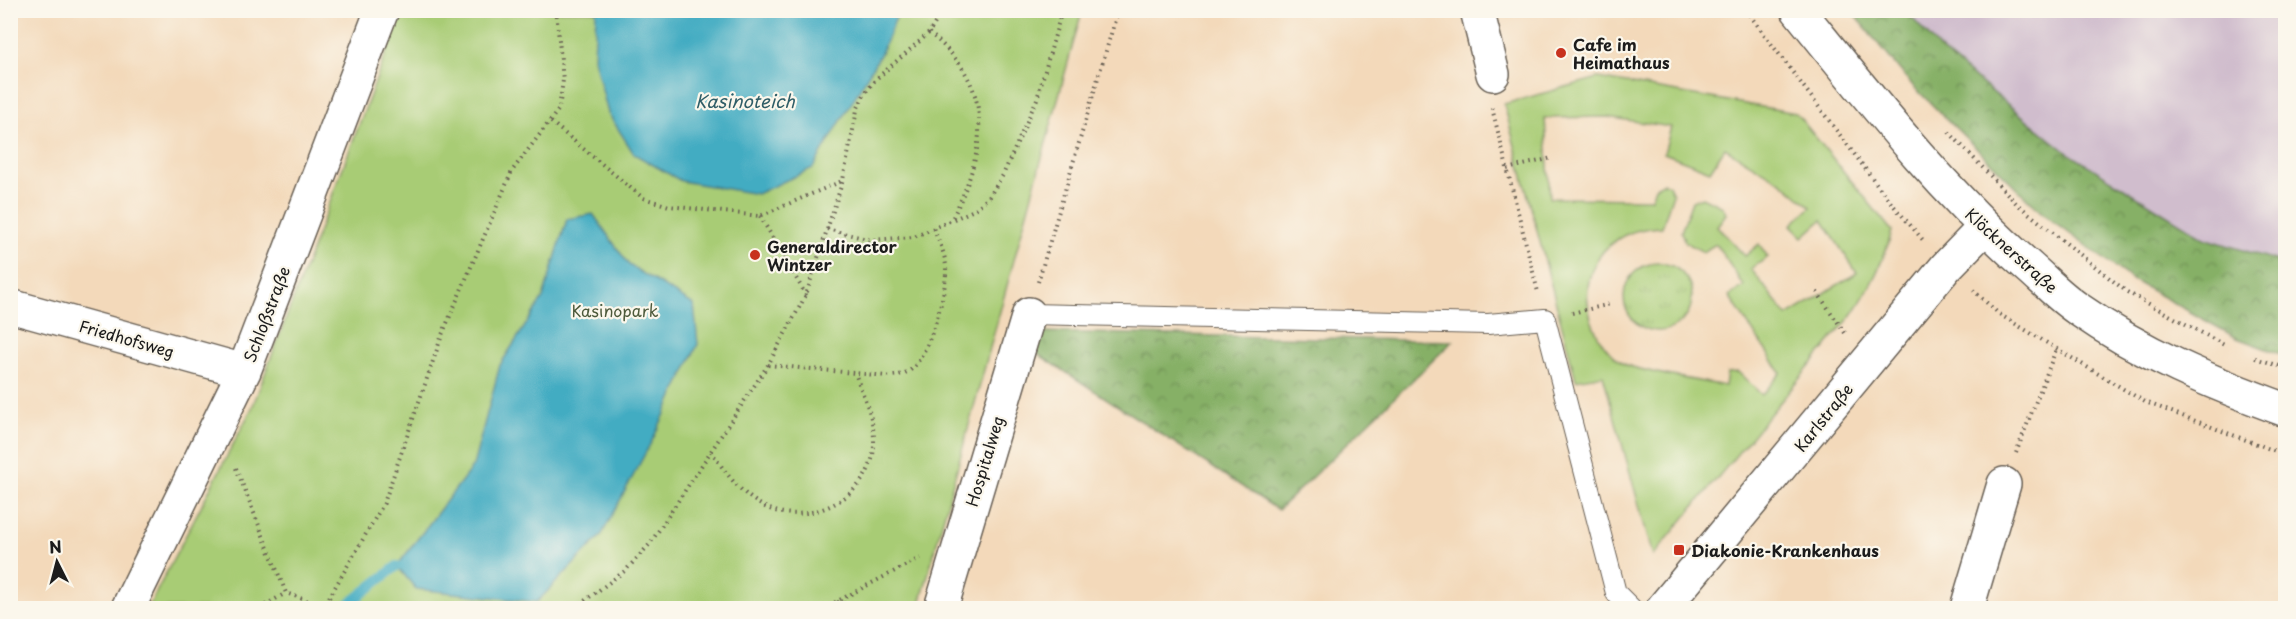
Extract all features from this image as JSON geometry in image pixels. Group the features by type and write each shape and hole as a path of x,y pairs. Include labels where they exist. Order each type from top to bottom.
{"street":[{"name":"Schloßstraße","path":"128,609 244,371 382,10"},
{"path":"1477,10 1493,74"},
{"name":"Klöcknerstraße","path":"1798,10 1914,152 1984,228 2076,308 2154,356 2205,381 2286,410"},
{"name":"Karlstraße","path":"1676,604 1873,356 1946,267 1984,228"},
{"name":"Friedhofsweg","path":"10,306 244,371"},
{"name":"Hospitalweg","path":"941,609 1029,314"},
{"path":"1967,609 2004,484"}],"lane":[{"path":"1029,314 1488,324 1545,319 1616,593 1631,609"}],"path":[{"path":"219,425 286,593 325,608 384,503 442,335 512,171 559,109 562,95 556,10"},
{"path":"575,609 626,570 641,553 768,365 806,295 843,180 857,110 865,93 876,79 929,33 943,10"},
{"path":"827,229 871,240 914,237 974,210 989,197 1003,175 1037,99 1062,10"},
{"path":"1029,314 1116,16 1124,10"},
{"path":"929,33 951,50 975,98 979,117 981,137 976,161 951,220"},
{"path":"1493,74 1490,101 1545,319 1611,304"},
{"path":"551,122 643,198 669,206 759,216 843,180"},
{"path":"1947,131 2017,204 2127,292 2234,350"},
{"path":"1507,169 1552,158"},
{"path":"759,216 806,295"},
{"path":"768,365 855,374 899,375 911,370 934,328 946,272 942,248 933,228"},
{"path":"1817,292 1842,330 1873,356"},
{"path":"2004,484 2057,347"},
{"path":"2244,354 2286,368"},
{"path":"711,451 732,480 748,496 766,508 788,513 810,512 835,505 852,492 864,477 871,464 874,446 870,416 855,374"},
{"path":"824,609 961,537"},
{"path":"260,609 286,593"},
{"path":"837,602 865,609"}],"shaded area":[{"path":"1906,11 2285,11 2285,263 2204,238 2068,153 1943,52"}],"green space":[{"name":"Kasinopark","path":"402,11 1082,11 919,608 148,608 252,408"},
{"path":"1851,11 1906,11 1943,52 2068,153 2204,238 2285,263 2285,356 2237,338 2134,281 2043,214 1913,86"},
{"path":"1598,78 1796,113 1892,231 1876,274 1852,315 1653,556 1603,375 1576,380 1504,104","holes":["1607,117 1671,127 1664,153 1710,171 1725,148 1781,182 1811,207 1791,225 1803,237 1822,220 1857,273 1787,316 1751,269 1768,257 1759,244 1745,256 1717,226 1726,214 1723,207 1702,197 1692,201 1681,232 1685,242 1703,252 1716,244 1744,286 1729,296 1781,373 1762,395 1738,372 1727,373 1725,386 1655,373 1622,363 1608,351 1591,319 1588,301 1589,283 1594,266 1603,251 1629,233 1662,227 1673,194 1669,185 1663,183 1655,187 1651,199 1550,198 1545,118"]},
{"path":"1665,263 1677,269 1686,278 1692,290 1690,310 1682,321 1665,331 1651,331 1634,321 1626,310 1624,290 1634,273 1645,265"},
{"path":"1042,332 1453,341 1278,510 1036,353"}],"water":[{"name":"Kasinoteich","path":"596,10 899,11 880,55 813,168 757,194 681,181 634,154 608,113 594,59"},
{"path":"593,214 629,265 694,305 698,344 654,437 601,536 537,602 416,589 397,566 473,466 500,365 543,298 567,219"}],"waterway":[{"path":"350,603 397,566"}],"place":[{"name":"Cafe im Heimathaus","path":"1561,53"},
{"name":"Generaldirector Wintzer","path":"755,255"},
{"name":"Diakonie-Krankenhaus","path":"1679,550"}]}
